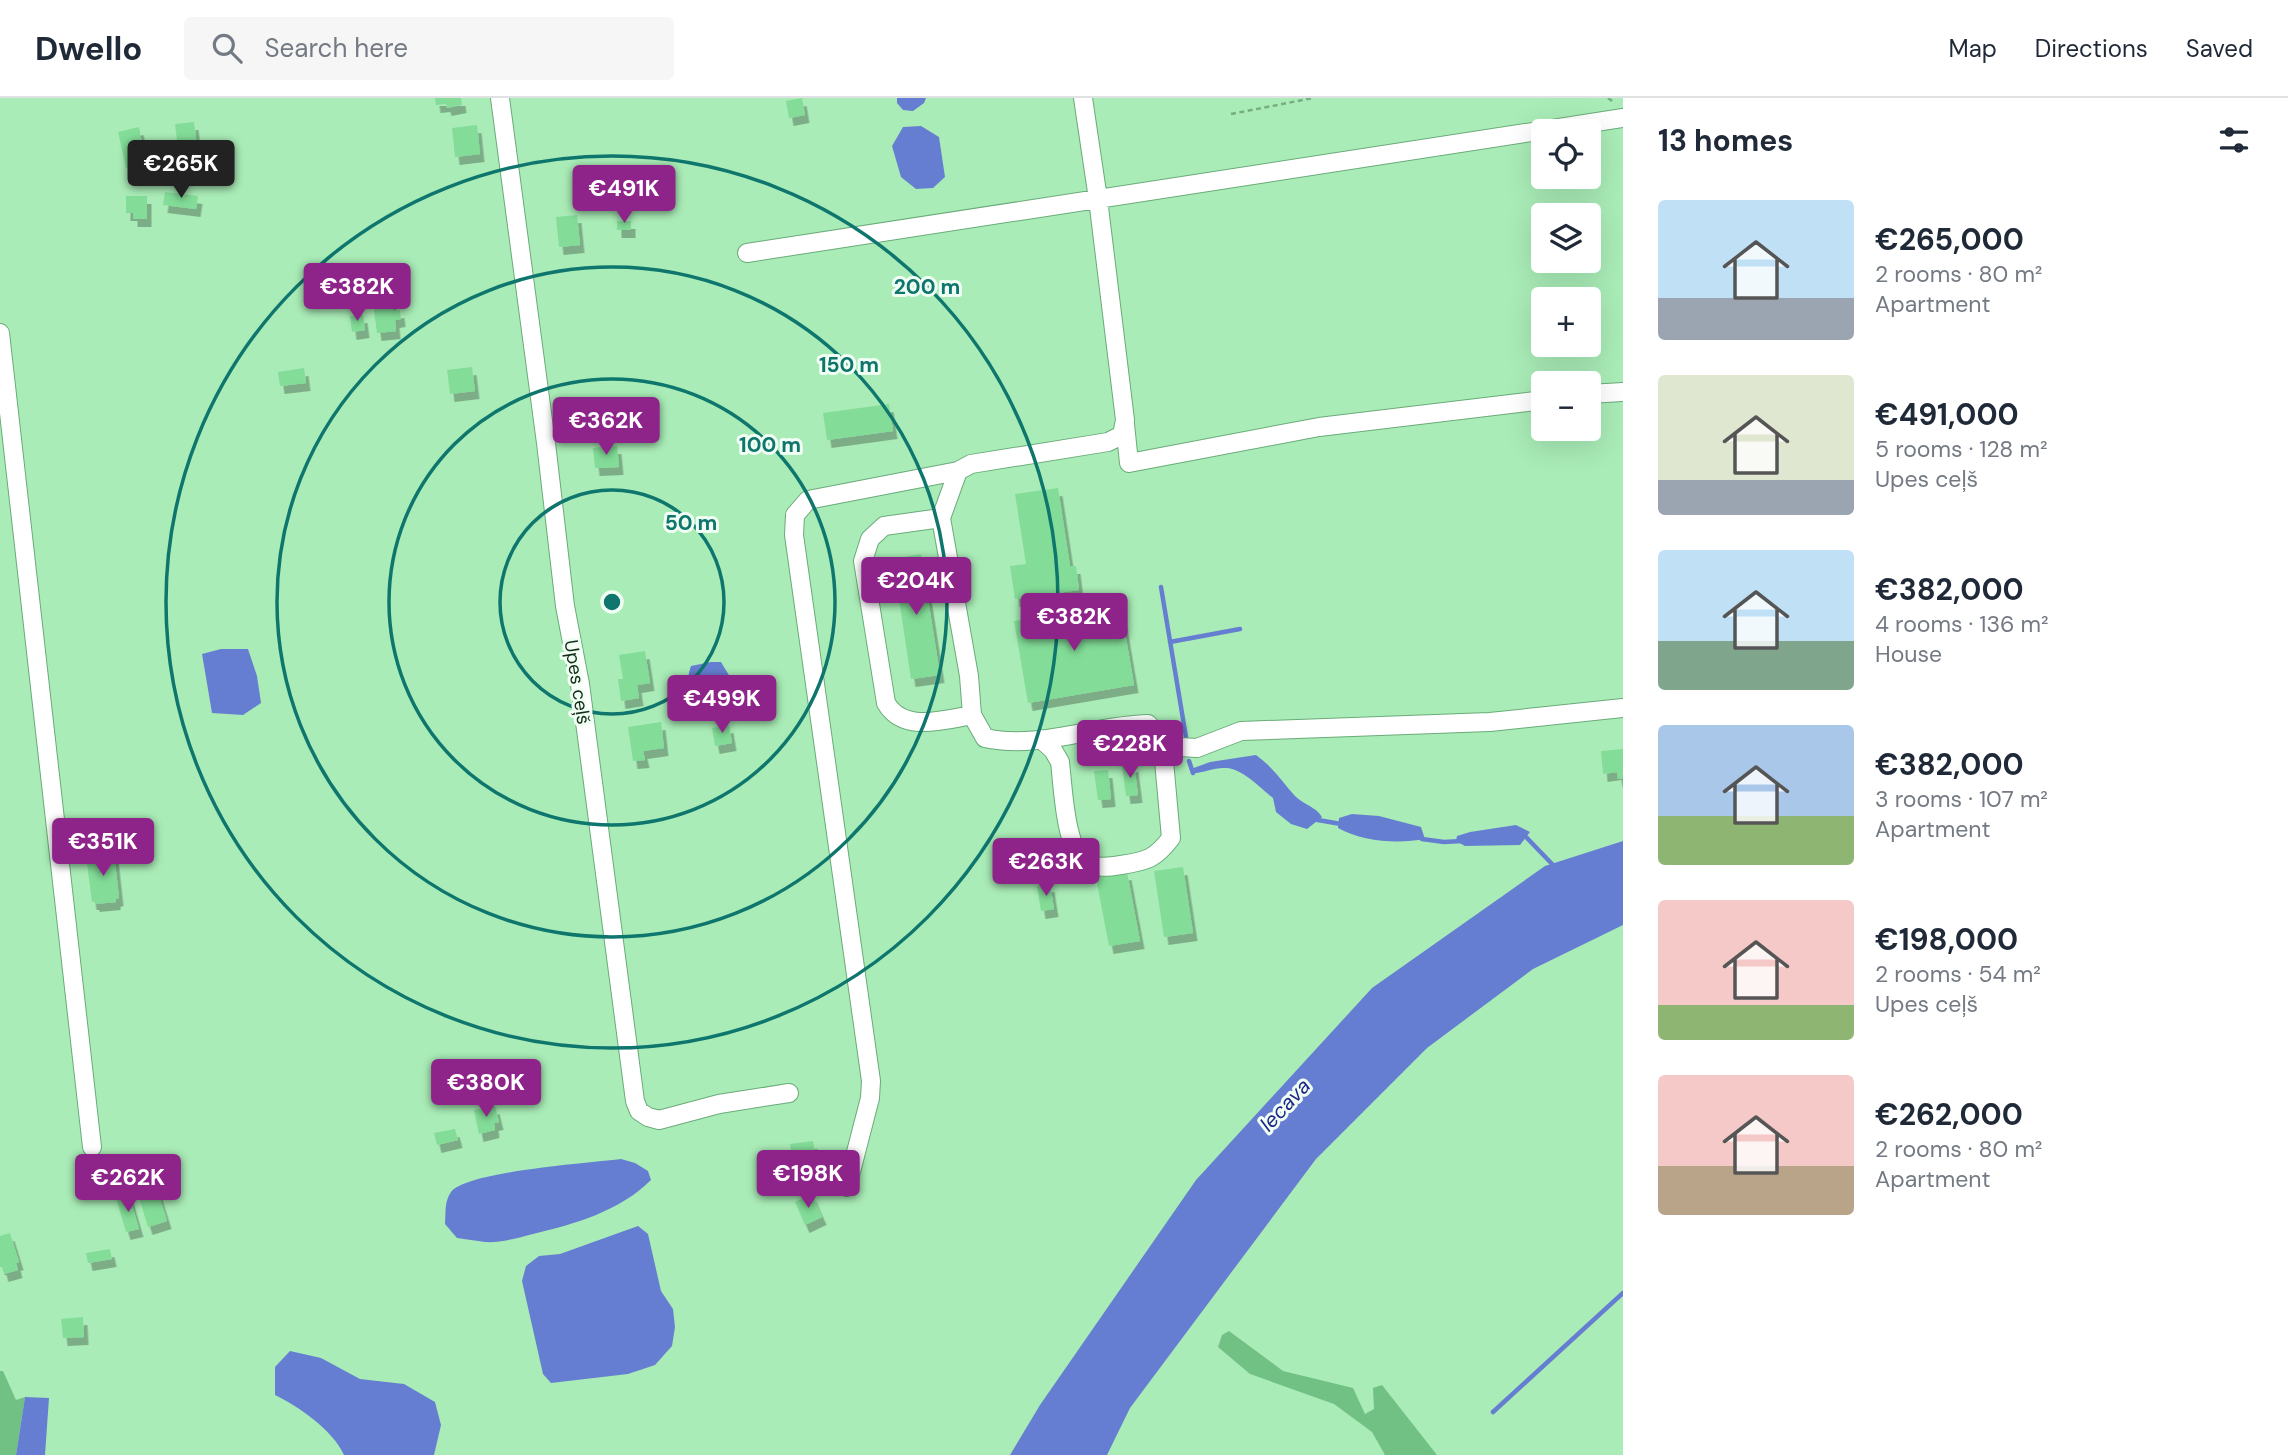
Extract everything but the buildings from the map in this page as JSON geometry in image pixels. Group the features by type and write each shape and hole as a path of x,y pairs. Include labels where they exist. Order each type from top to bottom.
{"street":[{"name":"Upes ceļš","path":"499,98 546,443 565,606 580,684 635,1101 639,1111 659,1120 719,1104 789,1093"},
{"path":"1083,98 1098,199 1129,463 1319,427 1531,402"},
{"path":"747,253 1623,118"},
{"path":"0,333 92,1147"},
{"path":"1601,393 1623,392"},
{"path":"847,1186 867,1110 871,1081 794,535 795,515 808,499 958,471 971,464 1108,442 1122,435 1125,420"},
{"path":"958,471 942,517 969,676 972,715 985,738 1005,743 1126,724 1148,724 1162,740 1171,838 1158,855 1139,862 1105,868 1086,863 1074,852 1060,762 1053,750 1041,739"},
{"path":"942,517 884,526 870,539 863,561 886,703 891,711 906,720 922,723 972,715"},
{"path":"1162,746 1197,748 1241,731 1490,722 1623,708"}],"path":[{"path":"1231,114 1312,98"}],"green space":[{"path":"1229,1331 1283,1371 1353,1388 1365,1414 1374,1409 1373,1388 1382,1385 1437,1455 1385,1455 1372,1432 1334,1404 1250,1374 1218,1347 1222,1335"},
{"path":"0,1371 3,1371 16,1400 25,1397 16,1455 0,1455"}],"water":[{"path":"897,98 926,98 924,103 913,111 903,110 897,103"},
{"path":"921,126 939,137 945,177 933,188 916,189 901,177 892,146 903,127"},
{"path":"221,649 248,649 257,676 261,703 243,715 212,713 202,654"},
{"path":"721,662 730,677 719,687 692,688 688,677 691,666"},
{"path":"1256,755 1295,796 1322,817 1307,829 1291,824 1276,812 1273,798 1239,772 1222,768 1193,773 1191,769 1210,762"},
{"path":"1352,814 1379,816 1421,827 1425,839 1381,841 1338,828 1339,818"},
{"path":"1516,825 1530,832 1520,845 1465,846 1456,841 1457,836 1470,832"},
{"name":"Iecava","path":"1623,841 1623,925 1533,969 1427,1048 1316,1159 1130,1408 1107,1455 1010,1455 1040,1405 1196,1180 1372,988 1545,866"},
{"path":"621,1159 648,1171 651,1180 625,1200 581,1221 515,1239 491,1242 457,1238 445,1224 449,1196 462,1185 504,1173"},
{"path":"638,1226 648,1234 661,1291 673,1309 675,1327 672,1346 655,1365 628,1374 551,1383 543,1374 522,1281 526,1266 539,1256 560,1254"},
{"path":"290,1351 321,1358 360,1379 404,1384 435,1402 441,1425 434,1455 344,1455 332,1437 314,1420 275,1395 275,1367"},
{"path":"25,1397 49,1398 45,1455 16,1455"}],"waterway":[{"path":"1161,587 1186,737"},
{"path":"1170,642 1240,629"},
{"path":"1189,761 1193,773"},
{"path":"1312,819 1341,824"},
{"path":"1523,836 1554,866"},
{"path":"1422,839 1462,841"},
{"path":"1493,1412 1623,1293"}]}
